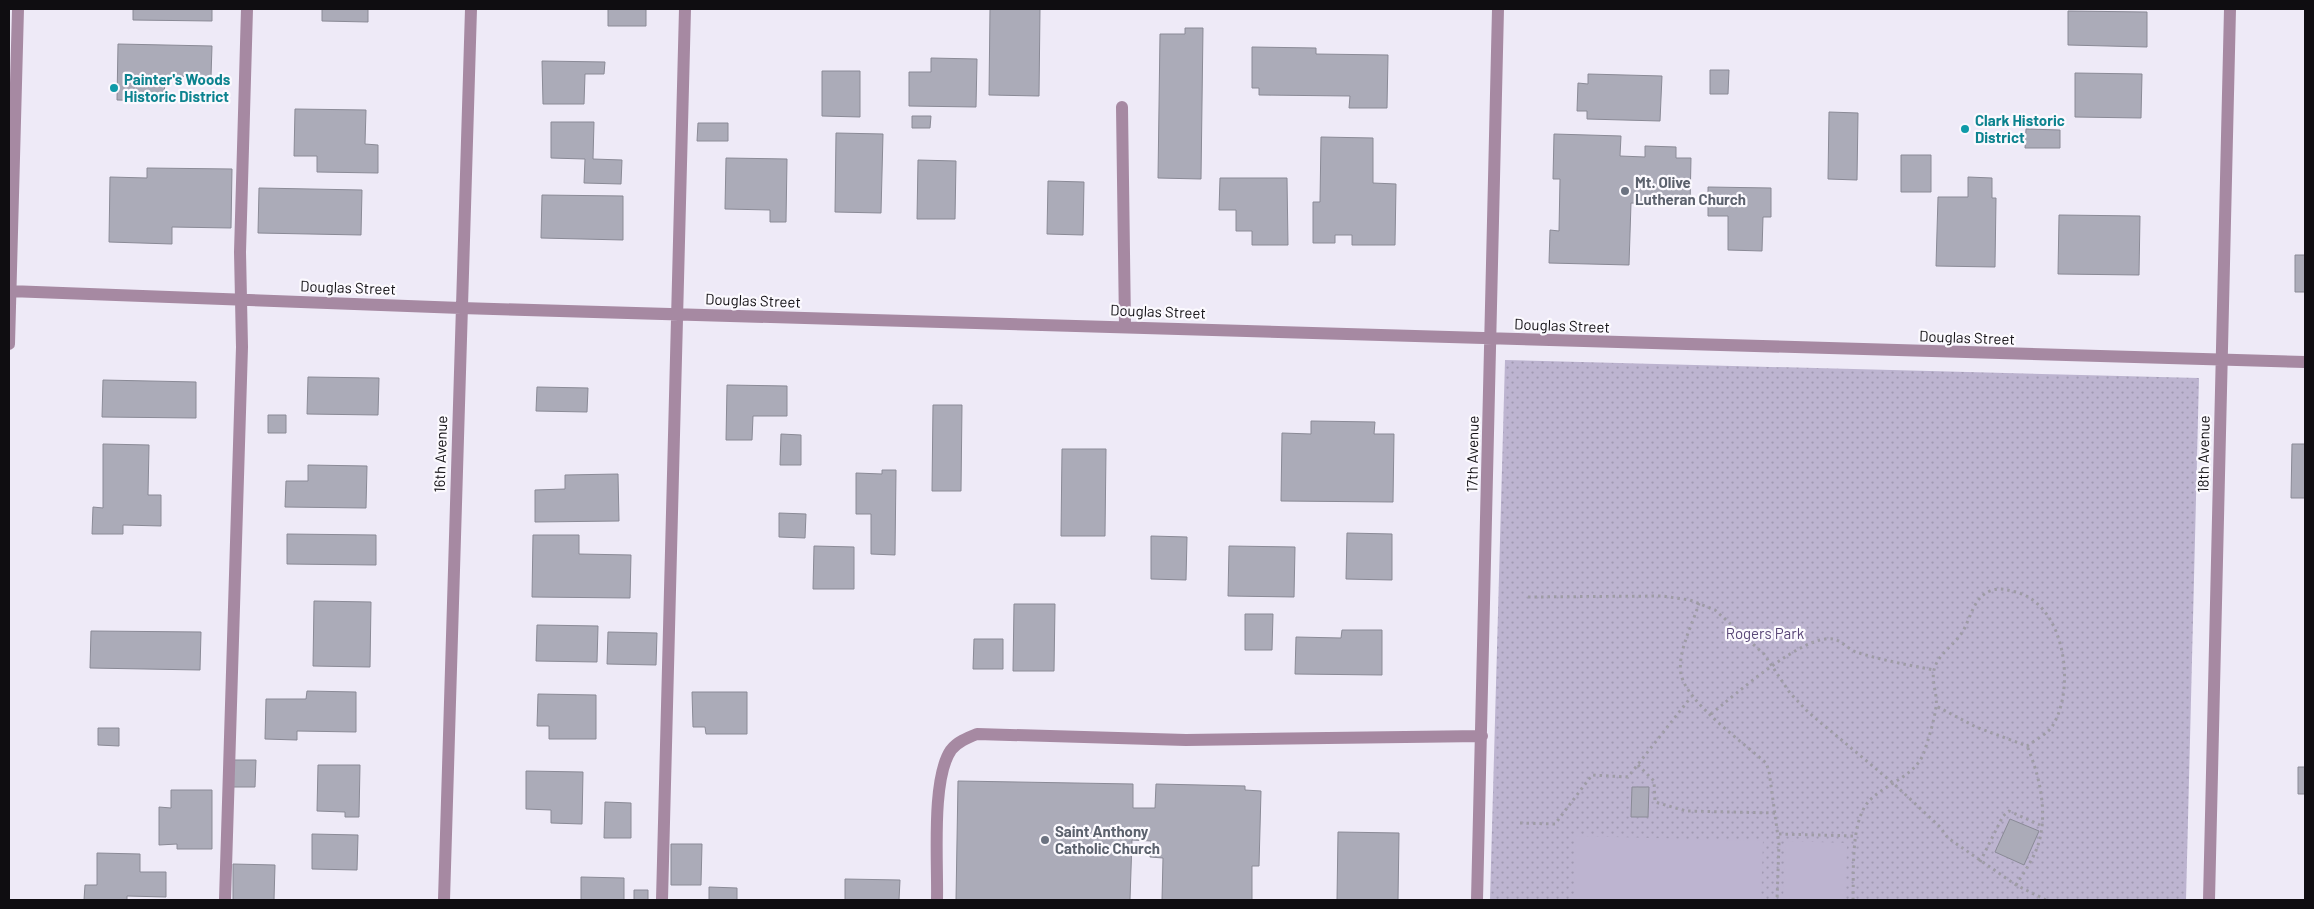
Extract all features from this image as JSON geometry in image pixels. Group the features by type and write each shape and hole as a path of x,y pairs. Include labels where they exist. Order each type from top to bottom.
{"street":[{"path":"9,344 18,9"},
{"path":"225,900 242,356 240,252 247,9"},
{"name":"16th Avenue","path":"444,900 471,9"},
{"path":"662,900 686,9"},
{"name":"17th Avenue","path":"1477,900 1498,9"},
{"name":"18th Avenue","path":"2209,900 2230,9"},
{"path":"1122,106 1125,326"},
{"name":"Douglas Street","path":"10,291 461,308 2305,362"},
{"path":"937,900 941,772 951,750 963,740 976,734 1186,740 1482,736"}],"path":[{"path":"1853,900 1856,836 1862,811 1869,801 1913,768 1922,758 1936,706 1933,681 1938,659 1964,630 1978,601 1989,591 2002,588 2022,593 2037,604 2051,620 2061,645 2064,690 2060,711 2052,727 2027,746"},
{"path":"1528,597 1662,596 1699,603 1715,610 1764,654 1790,693 1808,712 1833,735 1858,751 1940,827 1948,838 1980,862 2016,885 2046,900"},
{"path":"1699,603 1682,661 1681,674 1691,697 1766,763 1778,834 1777,900"},
{"path":"1711,714 1772,666 1822,638 1835,639 1853,651 1934,670"},
{"path":"1520,823 1556,824 1592,775 1628,777 1691,697"},
{"path":"1936,706 1976,728 2027,746 2036,768 2040,790 2041,826 2037,847 2016,885"},
{"path":"1638,765 1654,781 1655,802 1686,811 1775,813"},
{"path":"1980,862 2003,816 2008,811 2041,826"},
{"path":"1778,834 1856,836"}],"green space":[{"name":"Rogers Park","path":"1505,360 2199,378 2186,900 1490,900"},
{"path":"1576,836 1763,841 1761,900 1574,900"},
{"path":"1786,841 1847,843 1845,900 1783,900"}],"building":[{"path":"133,9 212,9 212,21 133,20"},
{"path":"322,9 368,9 368,22 322,21"},
{"path":"608,9 646,9 646,26 608,26"},
{"path":"990,9 1040,9 1039,96 989,95"},
{"path":"2068,11 2147,12 2147,47 2068,45"},
{"path":"1185,28 1203,28 1201,179 1158,178 1160,34 1185,34"},
{"path":"118,44 212,46 211,77 165,76 164,101 117,100"},
{"path":"1252,47 1316,48 1316,54 1388,55 1387,108 1349,108 1350,96 1259,95 1259,88 1252,88"},
{"path":"931,58 977,59 976,107 909,106 909,72 931,72"},
{"path":"542,61 605,62 604,74 585,74 584,104 543,104"},
{"path":"1710,70 1729,70 1728,94 1710,94"},
{"path":"822,71 860,71 860,117 822,116"},
{"path":"2075,73 2142,74 2141,118 2075,117"},
{"path":"1588,74 1662,76 1660,121 1587,119 1587,111 1577,111 1578,83 1588,84"},
{"path":"295,109 366,110 365,144 378,145 378,173 317,172 317,156 294,156"},
{"path":"1829,112 1858,113 1857,180 1828,179"},
{"path":"912,116 931,116 930,128 912,128"},
{"path":"551,122 594,122 593,159 622,160 621,184 584,183 585,159 551,158"},
{"path":"698,123 728,123 728,141 697,141"},
{"path":"2026,129 2060,130 2060,148 2025,148"},
{"path":"836,133 883,134 881,213 835,212"},
{"name":"Mt. Olive Lutheran Church","path":"1554,134 1621,136 1620,156 1645,157 1645,146 1676,147 1676,158 1691,158 1690,205 1631,203 1629,265 1549,263 1550,230 1559,231 1560,179 1553,179"},
{"path":"1321,137 1373,138 1373,183 1396,184 1395,245 1352,245 1352,235 1335,235 1335,243 1313,243 1313,202 1320,202"},
{"path":"1901,155 1931,155 1931,192 1901,192"},
{"path":"726,158 787,159 786,222 770,222 770,210 725,209"},
{"path":"918,160 956,161 955,219 917,219"},
{"path":"147,168 232,169 231,228 172,227 172,244 109,242 110,177 147,178"},
{"path":"1968,177 1992,178 1992,198 1996,198 1995,267 1936,266 1938,197 1968,197"},
{"path":"1220,178 1287,178 1288,245 1252,245 1252,231 1236,231 1236,210 1219,210"},
{"path":"1048,181 1084,182 1083,235 1047,234"},
{"path":"1708,187 1771,188 1771,217 1763,217 1762,251 1728,250 1728,216 1708,216"},
{"path":"259,188 362,190 361,235 258,233"},
{"path":"542,195 623,196 623,240 541,238"},
{"path":"2059,215 2140,216 2139,275 2058,274"},
{"path":"2295,255 2305,255 2305,292 2295,292"},
{"path":"308,377 379,378 378,415 307,414"},
{"path":"103,380 196,382 196,418 102,417"},
{"path":"727,385 787,386 787,416 753,416 752,440 726,440"},
{"path":"537,387 588,388 587,412 536,411"},
{"path":"933,405 962,405 961,491 932,491"},
{"path":"268,415 286,415 286,433 268,433"},
{"path":"1311,421 1375,422 1374,434 1394,434 1393,502 1281,501 1282,433 1311,434"},
{"path":"781,434 801,435 801,465 780,465"},
{"path":"103,444 149,445 148,495 161,495 161,526 123,525 123,534 92,534 93,507 103,508"},
{"path":"2292,444 2305,444 2305,498 2291,498"},
{"path":"1062,449 1106,449 1105,536 1061,536"},
{"path":"308,465 367,466 366,508 285,507 286,481 308,481"},
{"path":"882,470 896,470 895,555 871,554 871,514 856,514 856,473 882,474"},
{"path":"618,474 619,521 535,522 535,490 565,489 565,475"},
{"path":"779,513 806,514 805,538 779,537"},
{"path":"1347,533 1392,534 1392,580 1346,579"},
{"path":"287,534 376,535 376,565 287,564"},
{"path":"533,535 579,535 579,554 631,555 630,598 532,597"},
{"path":"1151,536 1187,537 1186,580 1151,579"},
{"path":"814,546 854,547 854,589 813,589"},
{"path":"1229,546 1295,547 1294,597 1228,596"},
{"path":"314,601 371,602 370,667 313,666"},
{"path":"1014,604 1055,604 1054,671 1013,671"},
{"path":"1245,614 1273,614 1272,650 1245,650"},
{"path":"537,625 598,626 597,662 536,661"},
{"path":"1342,630 1382,630 1382,675 1295,674 1296,637 1341,638"},
{"path":"91,631 201,632 200,670 90,668"},
{"path":"608,632 657,633 656,665 607,664"},
{"path":"974,639 1003,639 1003,669 973,669"},
{"path":"307,691 356,692 356,732 297,731 297,740 265,739 266,699 306,699"},
{"path":"692,692 747,692 747,734 706,734 705,727 693,727"},
{"path":"538,694 596,695 596,739 549,739 549,726 537,726"},
{"path":"98,728 119,728 119,746 98,745"},
{"path":"232,760 256,760 255,787 231,787"},
{"path":"318,765 360,765 359,817 345,817 345,812 317,811"},
{"path":"2298,767 2305,767 2305,794 2298,794"},
{"path":"526,771 583,772 582,824 551,823 551,810 526,809"},
{"name":"Saint Anthony Catholic Church","path":"958,781 1133,784 1133,808 1155,808 1156,784 1245,786 1245,790 1261,791 1259,866 1252,866 1252,900 1162,900 1163,858 1150,857 1151,841 1132,840 1130,900 956,900"},
{"path":"1632,787 1649,787 1648,817 1631,817"},
{"path":"171,790 212,790 212,849 177,849 177,844 159,845 159,807 171,808"},
{"path":"605,802 631,803 631,838 604,838"},
{"path":"2010,819 2039,831 2024,865 1995,852"},
{"path":"1338,832 1399,833 1398,900 1337,900"},
{"path":"312,834 358,835 357,870 312,869"},
{"path":"671,844 702,844 701,885 671,885"},
{"path":"97,853 140,854 140,872 166,872 166,897 127,896 127,900 84,900 85,885 97,885"},
{"path":"233,864 275,865 274,900 233,900"},
{"path":"581,877 624,878 624,900 581,900"},
{"path":"845,879 900,880 899,900 845,900"},
{"path":"709,887 737,888 737,900 709,900"},
{"path":"634,890 648,890 648,900 634,900"}],"place":[{"name":"Painter's Woods Historic District","path":"114,88"},
{"name":"Clark Historic District","path":"1965,129"},
{"name":"Mt. Olive Lutheran Church","path":"1625,191"},
{"name":"Saint Anthony Catholic Church","path":"1045,840"}]}
